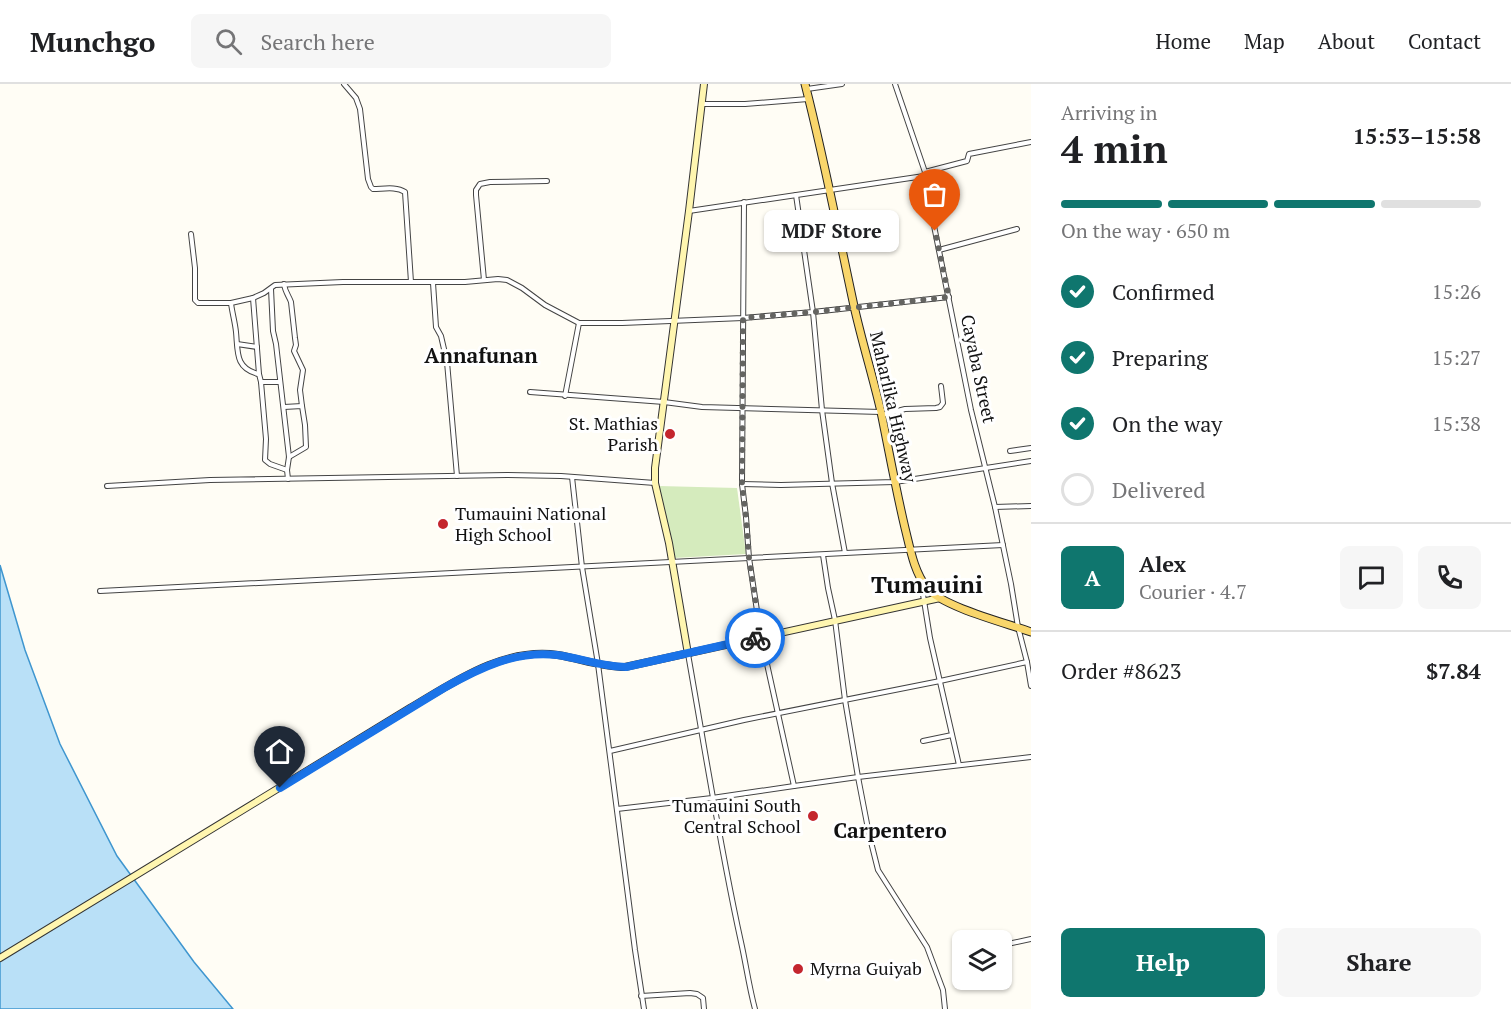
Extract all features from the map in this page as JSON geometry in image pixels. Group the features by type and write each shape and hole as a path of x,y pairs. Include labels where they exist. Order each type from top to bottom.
{"main road":[{"path":"688,654 673,563 655,483 655,458 704,84"},
{"name":"Maharlika Highway","path":"806,87 895,482 911,550 920,576 927,587 940,598 960,608 1031,632"},
{"path":"0,958 410,708 472,672 500,661 529,655 557,655 613,667 626,667 940,598"}],"street":[{"path":"344,84 356,98 360,109 371,187 374,189 402,189 405,192 411,282"},
{"path":"806,87 842,84"},
{"name":"Cayaba Street","path":"896,84 924,174 971,410 995,507 1031,686"},
{"path":"701,104 745,104 809,98"},
{"path":"689,211 924,174 967,161 969,154 1031,142"},
{"path":"484,280 477,187 490,182 547,181"},
{"path":"796,195 813,312 822,410 845,553"},
{"path":"744,202 742,484 749,558 761,637 794,786"},
{"path":"939,250 1017,229"},
{"path":"191,234 195,268 195,300 202,304 231,303 253,298 275,285 284,284 433,283 498,279 507,280 522,288 579,323 743,318 949,297"},
{"path":"433,283 436,327 441,336 447,362 457,476"},
{"path":"284,284 286,295 291,302 296,345 294,351 303,370 300,390 306,447 289,457"},
{"path":"271,288 273,331 289,457 288,479"},
{"path":"253,298 266,439 265,460 287,470"},
{"path":"231,303 238,358 245,369 259,374"},
{"path":"566,396 579,323"},
{"path":"237,344 257,347"},
{"path":"261,382 280,382"},
{"path":"530,392 702,407 881,414 905,409 940,407 943,403 941,386"},
{"path":"284,408 302,406"},
{"path":"1010,451 1031,448"},
{"path":"742,484 895,482 1031,461"},
{"path":"107,486 210,480 457,476 572,477 655,483"},
{"path":"572,477 582,567 598,664 644,1009"},
{"path":"995,507 1031,506"},
{"path":"100,591 1003,545"},
{"path":"824,555 828,588 836,620 845,700 858,777 878,870 927,947 942,990 945,1009"},
{"path":"920,576 923,601 959,765"},
{"path":"688,654 730,894 755,1009"},
{"path":"610,751 702,729 1027,662"},
{"path":"923,741 952,735"},
{"path":"617,809 1031,757"},
{"path":"1012,943 1031,939"},
{"path":"641,996 694,993 703,998 704,1009"}],"green space":[{"path":"659,486 737,488 746,554 674,558"}],"water":[{"path":"0,565 25,650 60,744 117,856 194,962 233,1009 0,1009"}],"way so far":[{"path":"755,638 761,637 749,558 742,484 743,318 949,297 935,231"}],"place":[{"name":"MDF Store","path":"935,231"},
{"name":"St. Mathias Parish","path":"670,434"},
{"name":"Tumauini National High School","path":"443,524"},
{"name":"Tumauini South Central School","path":"813,816"},
{"name":"Myrna Guiyab","path":"798,969"}],"district":[{"name":"Annafunan","path":"481,356"},
{"name":"Tumauini","path":"927,585"},
{"name":"Carpentero","path":"890,831"}],"route":[{"path":"280,788 444,688 472,672 500,661 543,654 613,667 626,667 755,638"}]}
